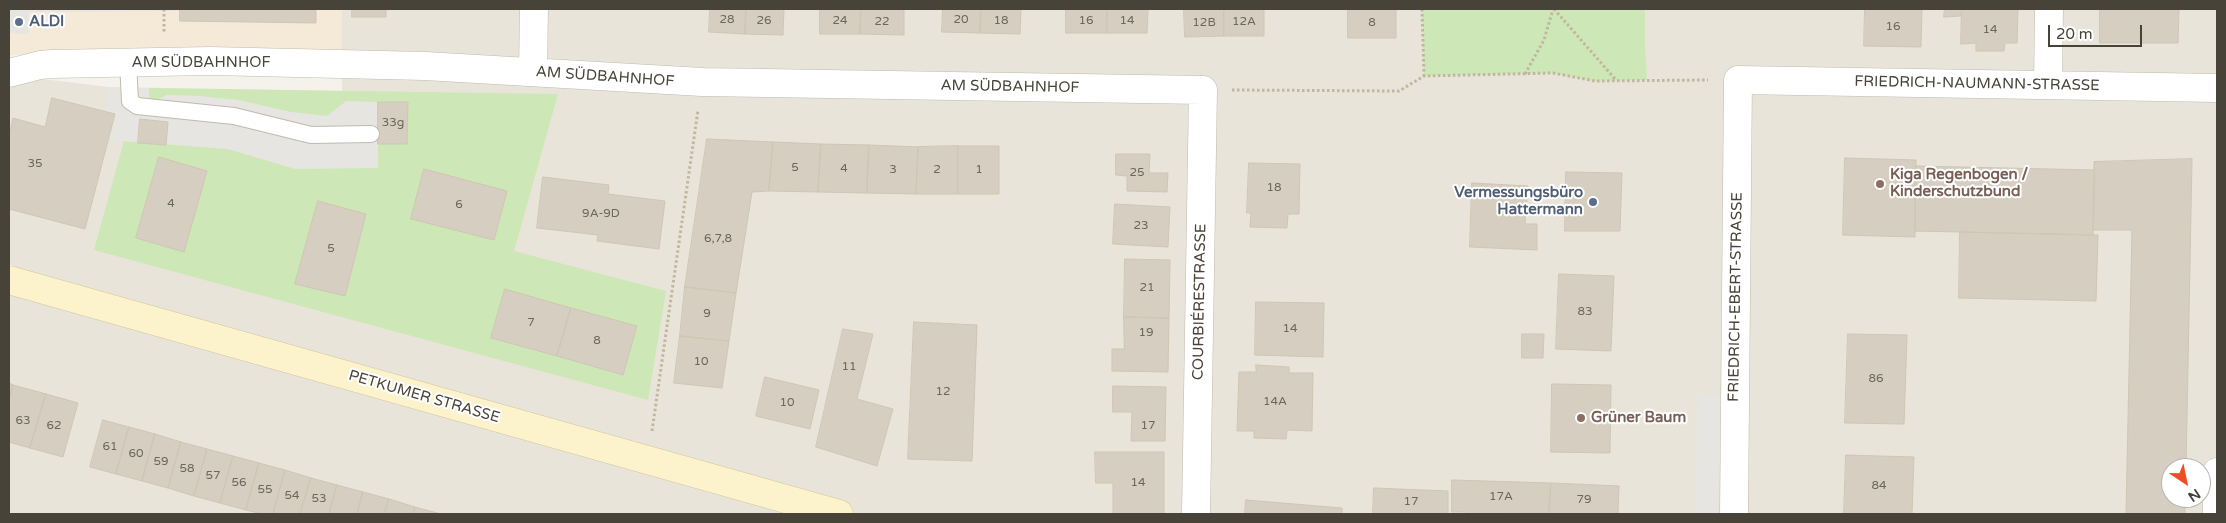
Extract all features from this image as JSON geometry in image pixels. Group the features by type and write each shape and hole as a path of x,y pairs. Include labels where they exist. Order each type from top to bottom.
{"street":[{"path":"533,72 534,9"},
{"path":"2048,85 2049,9"},
{"name":"AM SÜDBAHNHOF","path":"9,73 40,65 210,61 416,66 702,82 1203,90"},
{"name":"FRIEDRICH-NAUMANN-STRASSE","path":"1738,80 2217,88"},
{"name":"FRIEDRICH-EBERT-STRASSE","path":"1734,514 1738,80"},
{"name":"COURBIÉRESTRASSE","path":"1196,514 1203,90"},
{"name":"PETKUMER STRASSE","path":"9,280 839,514"},
{"path":"2217,472 2217,514"}],"lane":[{"path":"128,62 130,101 137,106 234,116 311,136 371,134"}],"path":[{"path":"1422,9 1424,76"},
{"path":"1524,74 1544,40 1553,9"},
{"path":"1553,9 1617,80"},
{"path":"1203,90 1399,92 1424,76 1553,73 1595,81 1738,80"},
{"path":"648,460 702,82"}],"shaded area":[{"path":"9,9 342,9 342,53 9,55"},
{"path":"9,9 176,9 176,11 29,12 28,34 9,33"},
{"path":"342,9 2217,9 2217,514 9,514 9,280 139,316 9,264 9,75 109,87 342,91"},
{"path":"109,87 149,89 149,97 154,101 167,95 200,96 239,100 291,112 327,116 346,101 378,102 378,168 295,169 228,149 109,140 115,114 106,112"},
{"path":"1698,394 1721,395 1717,514 1695,514"}],"green space":[{"path":"1422,9 1645,9 1647,80 1595,81 1553,73 1424,76"},
{"path":"150,88 558,94 514,251 666,291 648,400 94,250 124,141"}],"building":[{"path":"180,9 316,9 316,23 180,21"},
{"path":"352,9 386,9 386,17 352,17"},
{"path":"710,9 746,9 745,34 709,32"},
{"path":"746,9 784,9 783,35 745,34"},
{"path":"820,9 861,9 860,34 820,34"},
{"path":"861,9 904,9 904,35 860,34"},
{"path":"943,9 981,9 980,33 942,32"},
{"path":"981,9 1021,9 1020,34 980,33"},
{"path":"1066,9 1107,9 1107,33 1066,33"},
{"path":"1107,9 1148,9 1147,33 1107,33"},
{"path":"1184,9 1224,9 1224,36 1185,37"},
{"path":"1224,9 1264,9 1264,36 1224,36"},
{"path":"1348,9 1396,9 1396,38 1348,38"},
{"path":"1865,9 1922,9 1921,47 1864,46"},
{"path":"1945,9 1962,9 1961,16 1944,17"},
{"path":"1962,9 2018,9 2017,43 2005,43 2004,51 1976,51 1976,43 1961,44"},
{"path":"2100,9 2179,9 2178,43 2100,43"},
{"path":"52,98 115,114 85,229 9,209 9,136 13,118 45,127"},
{"path":"378,102 408,102 407,144 378,144"},
{"path":"140,119 168,122 166,145 138,143"},
{"path":"707,139 773,142 769,191 752,192 736,293 685,287"},
{"path":"773,142 821,144 818,192 769,191"},
{"path":"821,144 869,145 867,193 818,192"},
{"path":"869,145 918,147 916,194 867,193"},
{"path":"958,146 958,194 916,194 918,147"},
{"path":"958,146 999,146 999,194 958,194"},
{"path":"1116,154 1150,154 1149,173 1168,173 1167,192 1127,191 1127,176 1116,175"},
{"path":"159,157 207,171 184,252 136,238"},
{"name":"Kiga Regenbogen / Kinderschutzbund","path":"1845,158 1916,160 1915,237 1843,235"},
{"path":"2192,159 2186,458 2161,458 2161,508 2185,508 2185,514 2126,514 2132,230 2093,230 2094,162"},
{"path":"1249,163 1300,164 1299,214 1288,214 1287,228 1250,227 1251,213 1247,213"},
{"path":"1916,166 2095,170 2093,235 1915,231"},
{"path":"424,169 507,191 494,240 411,219"},
{"name":"Vermessungsbüro Hattermann","path":"1566,172 1622,173 1620,231 1565,231"},
{"path":"543,177 609,185 608,194 665,201 659,249 597,241 598,235 537,228"},
{"path":"1472,183 1528,186 1525,224 1537,224 1537,250 1470,247"},
{"path":"318,201 366,214 345,296 295,284"},
{"path":"1115,204 1170,207 1168,247 1113,244"},
{"path":"1960,232 2098,235 2096,301 1959,298"},
{"path":"1125,259 1170,260 1169,318 1124,317"},
{"path":"1559,274 1614,276 1611,351 1556,349"},
{"path":"685,287 736,293 729,341 680,336"},
{"path":"505,289 571,308 557,356 491,338"},
{"path":"1256,302 1324,303 1323,357 1255,355"},
{"path":"571,308 637,326 623,375 557,356"},
{"path":"1124,317 1169,318 1168,372 1112,371 1112,349 1124,349"},
{"path":"914,322 977,325 972,461 908,459"},
{"path":"843,329 873,334 857,399 893,409 877,466 816,447"},
{"path":"1522,334 1544,334 1543,358 1522,358"},
{"path":"1848,334 1907,335 1904,424 1845,423"},
{"path":"680,336 729,341 722,388 674,383"},
{"path":"1256,365 1289,367 1289,373 1313,373 1312,431 1287,430 1286,439 1254,438 1254,431 1237,431 1239,372 1256,372"},
{"path":"765,377 819,390 810,429 756,416"},
{"path":"9,383 13,385 9,401"},
{"name":"Grüner Baum","path":"1552,384 1611,385 1610,453 1551,452"},
{"path":"13,385 46,394 30,448 9,442 9,401"},
{"path":"1113,386 1166,387 1165,441 1131,441 1132,412 1113,412"},
{"path":"46,394 78,403 63,457 30,448"},
{"path":"103,420 129,427 116,474 90,467"},
{"path":"129,427 155,434 142,481 116,474"},
{"path":"155,434 181,442 168,488 142,481"},
{"path":"181,442 207,449 194,496 168,488"},
{"path":"207,449 233,456 220,503 194,496"},
{"path":"1095,452 1164,452 1164,514 1113,514 1113,483 1096,483"},
{"path":"1846,455 1914,457 1912,514 1844,514"},
{"path":"233,456 259,463 246,510 220,503"},
{"path":"259,463 285,470 273,514 262,514 246,510"},
{"path":"285,470 311,478 300,514 273,514"},
{"path":"311,478 337,485 329,514 300,514"},
{"path":"1452,480 1551,483 1549,513 1467,514 1467,512 1452,512"},
{"path":"1551,483 1619,486 1618,514 1549,514"},
{"path":"337,485 363,492 357,514 329,514"},
{"path":"1374,488 1448,491 1448,514 1373,514"},
{"path":"363,492 389,499 384,514 357,514"},
{"path":"389,499 415,507 413,514 384,514"},
{"path":"1246,500 1342,508 1342,514 1245,514"},
{"path":"415,507 441,514 413,514"}],"place":[{"name":"ALDI","path":"19,22"},
{"name":"Kiga Regenbogen / Kinderschutzbund","path":"1880,184"},
{"name":"Vermessungsbüro Hattermann","path":"1593,202"},
{"name":"Grüner Baum","path":"1581,418"}]}
